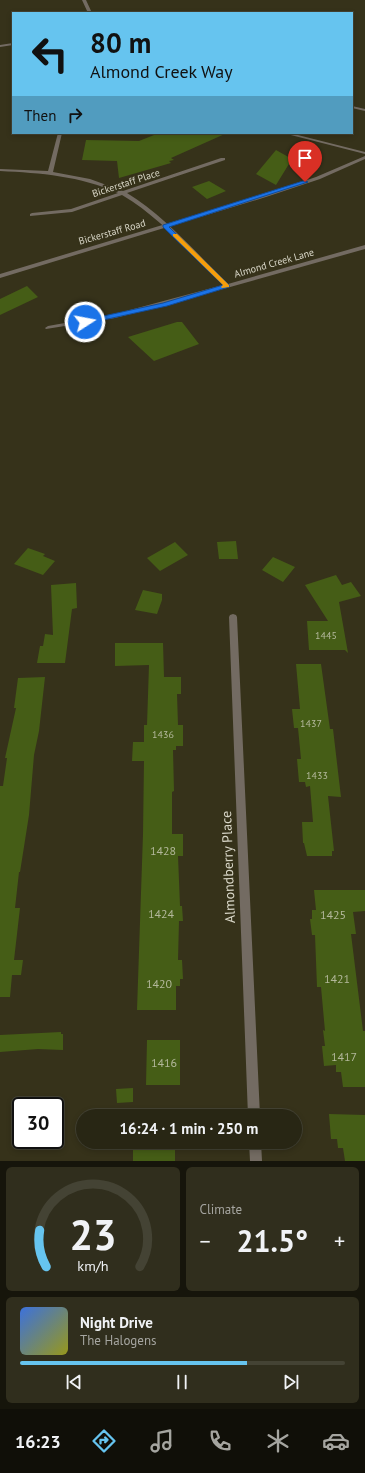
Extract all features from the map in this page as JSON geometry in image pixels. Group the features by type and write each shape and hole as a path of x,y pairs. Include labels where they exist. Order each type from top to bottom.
{"street":[{"path":"84,0 90,12"},
{"path":"0,46 12,44"},
{"path":"353,107 365,110"},
{"path":"50,172 60,134"},
{"path":"289,134 365,153"},
{"name":"Bickerstaff Road","path":"0,276 215,212 318,178 365,157"},
{"name":"Bickerstaff Place","path":"32,215 72,210 223,159"},
{"path":"0,170 50,172 85,179 105,185 137,202 165,226 227,286"},
{"name":"Almond Creek Lane","path":"48,328 115,316 157,306 365,247"},
{"name":"Almondberry Place","path":"233,617 254,1109"},
{"path":"255,1149 256,1161"}],"building":[{"path":"156,134 225,134 171,158 174,160 169,161 171,163 119,178 117,161 82,160 86,140 139,141"},
{"path":"276,150 292,159 276,185 256,174"},
{"path":"209,181 226,191 207,199 192,187"},
{"path":"27,286 38,297 0,315 0,299"},
{"path":"177,322 182,322 199,344 154,361 128,337"},
{"path":"236,541 238,559 219,559 217,542"},
{"path":"175,542 188,555 160,571 147,558"},
{"path":"28,548 45,554 43,556 55,561 43,575 14,564"},
{"path":"273,557 295,567 283,582 262,570"},
{"path":"336,575 342,585 351,582 361,596 339,602 348,653 345,650 309,650 307,621 328,621 305,585"},
{"path":"76,583 77,608 72,609 65,663 37,663 40,646 43,646 45,634 53,635 51,585"},
{"path":"143,590 162,594 162,600 157,614 135,610"},
{"path":"115,643 163,643 164,677 181,677 181,694 177,694 178,725 183,725 183,746 176,746 176,750 173,750 174,791 172,792 172,834 183,834 183,856 178,856 180,906 182,906 183,921 179,921 178,960 182,960 183,979 180,979 180,986 176,986 176,1010 137,1010 144,761 132,761 133,742 144,742 144,725 147,725 149,665 115,666"},
{"path":"296,664 321,664 330,729 333,729 341,797 328,796 334,851 332,851 332,856 307,856 303,843 302,822 313,822 310,786 306,787 305,782 299,782 297,759 301,759 298,728 294,728 292,709 300,709"},
{"path":"45,677 39,731 34,755 29,815 19,872 15,908 20,908 14,960 23,960 21,975 12,975 10,997 0,997 0,786 3,786 7,758 5,758 16,708 14,708 18,678"},
{"path":"314,890 365,890 365,911 353,912 356,934 351,934 363,1031 365,1031 365,1087 343,1087 341,1072 336,1072 336,1065 324,1066 322,1046 325,1046 323,1030 325,1031 321,987 317,987 315,935 312,935 310,919 312,919 312,910 316,910"},
{"path":"61,1032 61,1034 63,1034 63,1050 38,1049 0,1052 0,1035"},
{"path":"147,1040 180,1040 180,1085 146,1085"},
{"path":"133,1088 133,1102 117,1103 116,1089"},
{"path":"329,1114 365,1115 365,1161 345,1161 343,1148 338,1148 337,1139 331,1139"},
{"path":"133,1149 175,1149 175,1161 133,1161"}],"slow traffic":[{"path":"175,235 227,286 224,287"}],"route":[{"path":"85,322 188,298 227,286 165,226 215,212 305,182"}]}
